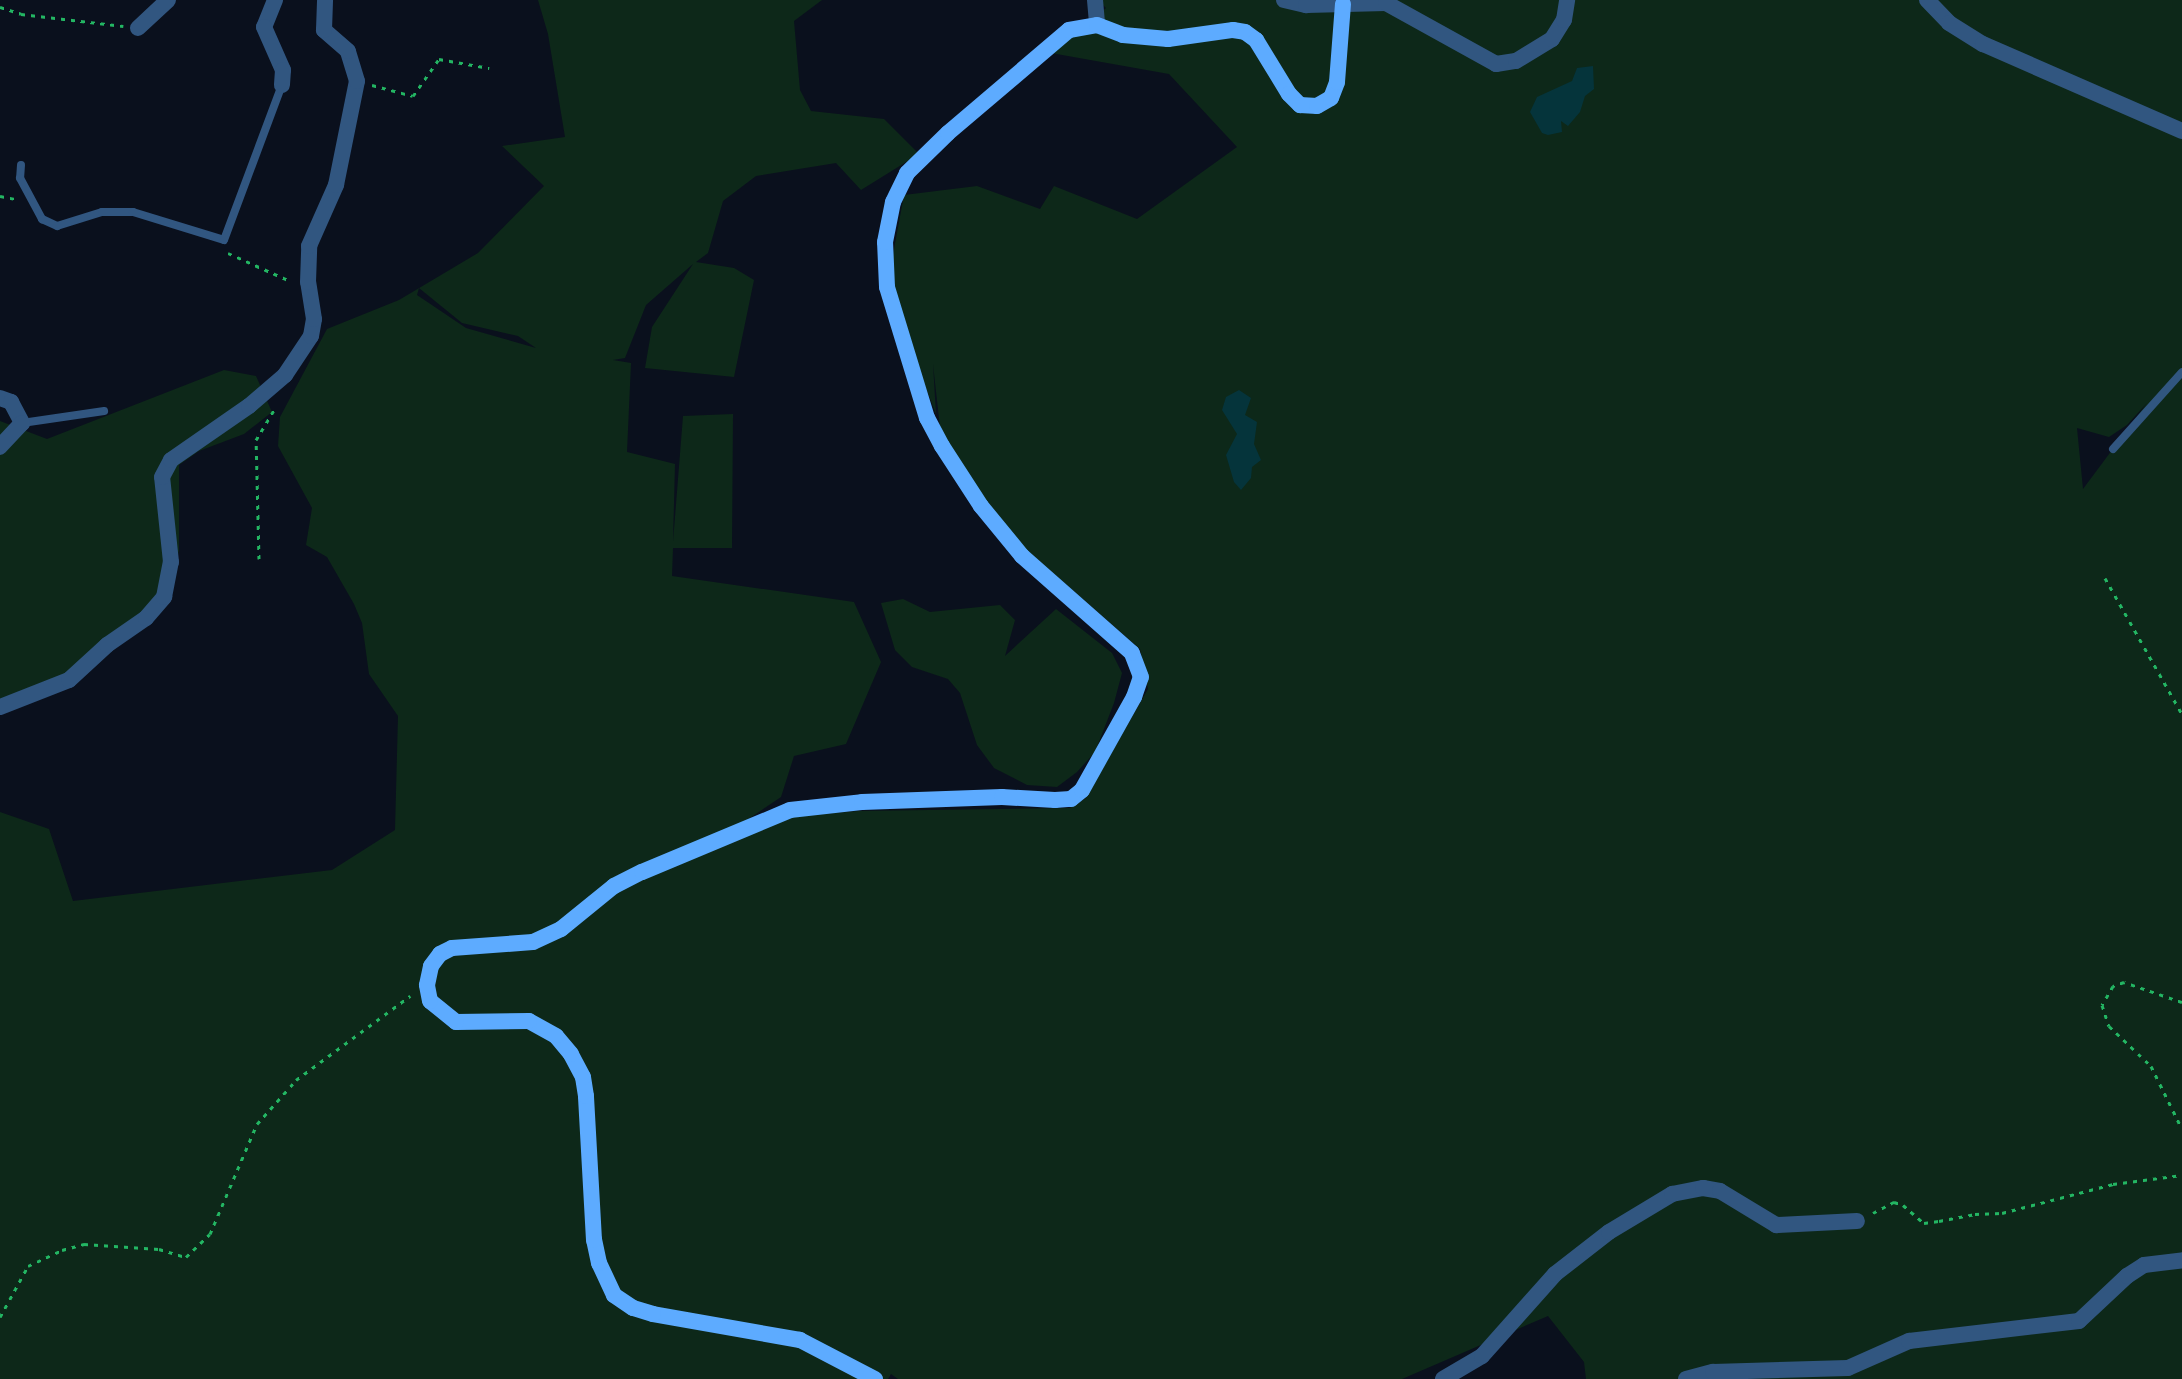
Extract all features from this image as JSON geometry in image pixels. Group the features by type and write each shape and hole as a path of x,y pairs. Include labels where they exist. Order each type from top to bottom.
{"street":[{"path":"138,28 168,0"},
{"path":"275,0 264,27 283,70 282,85"},
{"path":"0,707 69,680 107,645 146,618 164,597 171,562 162,477 171,460 249,406 285,375 311,336 314,319 308,282 309,246 336,185 357,81 348,51 324,30 325,0"},
{"path":"1095,0 1097,25"},
{"path":"1284,0 1306,5 1386,3 1496,64 1516,61 1552,39 1564,20 1567,0"},
{"path":"1927,0 1949,23 1983,44 2182,131"},
{"path":"875,1379 800,1340 653,1314 633,1308 614,1295 599,1263 594,1240 586,1096 583,1077 571,1054 556,1036 529,1021 456,1022 430,1001 427,985 431,966 440,954 452,948 533,942 561,929 614,886 790,810 893,801 1002,797 1071,799 1082,790 1134,697 1141,677 1132,653 1022,556 981,506 927,418 884,266 893,202 907,173 948,133 1069,30 1097,25 1123,35 1168,39 1233,30 1245,32 1256,40 1280,82 1300,105 1317,106 1331,98 1337,82 1343,4"},
{"path":"0,398 11,402 22,423 0,447"},
{"path":"1443,1379 1482,1356 1555,1274 1609,1232 1672,1194 1703,1188 1720,1191 1776,1225 1857,1221"},
{"path":"1686,1379 1713,1372 1848,1368 1909,1341 2079,1321 2127,1276 2144,1265 2182,1260"}],"lane":[{"path":"21,165 20,178 42,219 57,226 102,212 133,212 224,240 282,85"},
{"path":"2113,449 2182,372"},
{"path":"22,423 104,411"}],"path":[{"path":"0,7 21,14 138,28"},
{"path":"357,81 413,96 439,59 489,68"},
{"path":"0,196 15,199"},
{"path":"220,250 293,283"},
{"path":"256,440 259,559"},
{"path":"2105,578 2182,714"},
{"path":"2182,1002 2124,982 2113,986 2102,1005 2109,1026 2151,1066 2182,1129"},
{"path":"0,1317 28,1266 62,1250 84,1244 159,1249 186,1257 210,1234 257,1124 296,1080 427,985"},
{"path":"1857,1221 1894,1202 1903,1205 1924,1223 1975,1214 2002,1213 2113,1184 2182,1175"}],"shaded area":[{"path":"538,0 822,0 794,21 800,90 811,111 884,119 919,154 861,190 836,163 756,176 723,201 708,253 696,262 734,268 754,280 734,377 645,368 652,327 693,264 646,305 625,358 613,360 631,363 627,452 675,464 673,542 683,416 733,414 732,548 673,548 672,576 854,602 881,662 846,744 794,756 781,797 713,843 788,817 858,811 1070,808 1086,798 1148,689 1140,649 1012,537 942,446 933,364 936,414 887,287 904,195 977,186 1040,209 1054,186 1137,219 1237,147 1169,74 1051,53 1106,8 1098,0 2182,0 2182,1379 1586,1379 1584,1362 1548,1316 1402,1379 898,1379 891,1374 888,1379 0,1379 0,812 49,829 73,901 332,870 395,830 398,716 369,674 362,623 354,604 327,557 306,545 312,508 278,446 280,417 327,329 399,300 419,288 478,253 544,186 502,146 565,137 548,34","holes":["419,288 462,323 518,336 536,348 466,328 417,295","2147,403 2083,489 2077,428 2109,437 2127,425"]},
{"path":"1593,66 1594,89 1585,96 1580,112 1568,126 1561,121 1562,132 1542,133 1530,112 1537,97 1572,81 1577,68"},
{"path":"224,370 256,376 272,412 244,434 199,451 179,465 179,551 164,597 68,678 0,704 0,421 47,439"},
{"path":"1239,390 1251,398 1245,415 1257,422 1254,444 1261,460 1252,467 1251,478 1241,490 1234,482 1226,455 1237,434 1222,410 1226,397"},
{"path":"903,599 930,612 1000,605 1015,620 1005,656 1056,609 1112,653 1122,673 1095,752 1077,772 1057,787 1027,785 994,768 977,745 960,693 948,679 912,667 895,650 881,603"}]}
